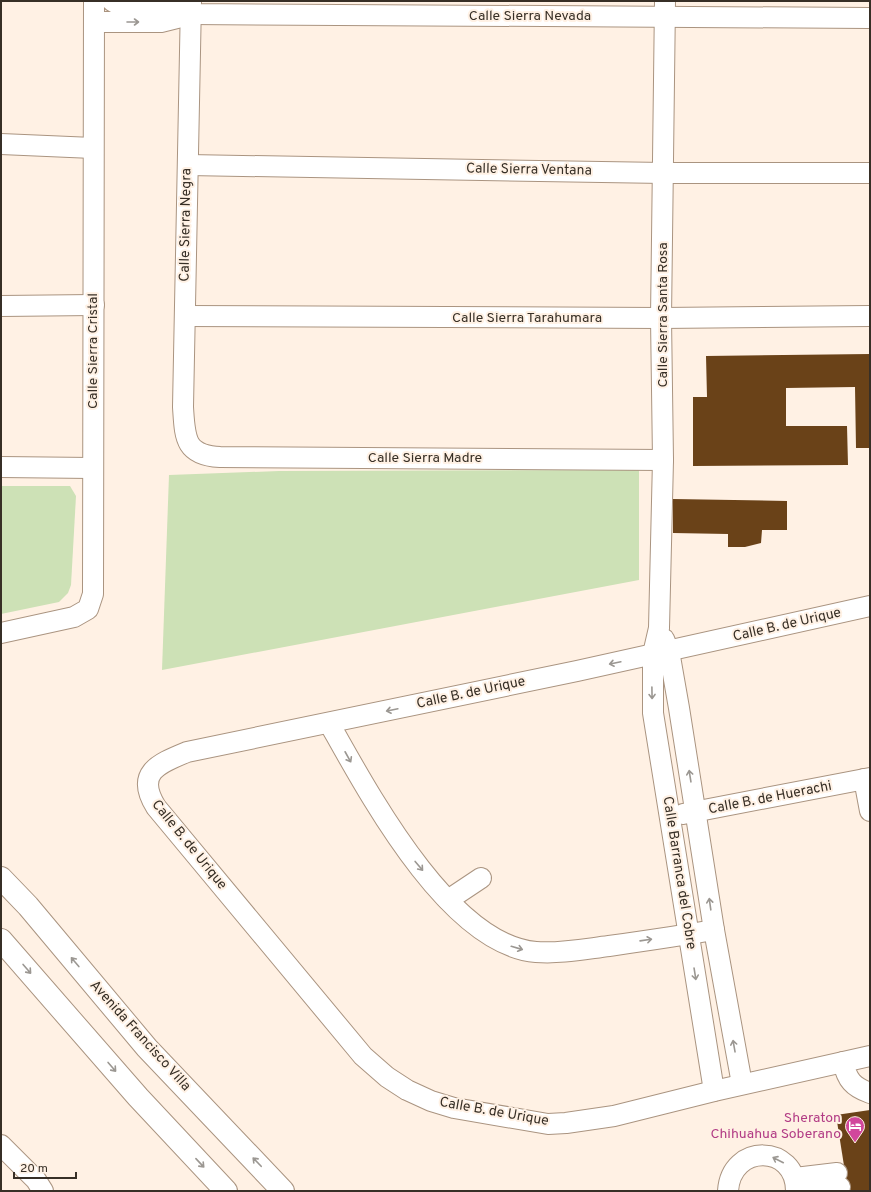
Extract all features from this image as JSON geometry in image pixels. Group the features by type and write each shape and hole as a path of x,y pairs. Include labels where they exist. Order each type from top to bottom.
{"main road":[{"name":"Avenida Francisco Villa","path":"1,878 28,906 147,1048 283,1191"},
{"path":"1,940 138,1098 226,1191"}],"street":[{"name":"Calle Sierra Cristal","path":"1,633 74,616 88,609 93,594 94,540 92,468 94,305 94,1"},
{"name":"Calle Sierra Nevada","path":"112,1 117,4 166,8 808,10 870,18"},
{"name":"Calle Sierra Nevada","path":"94,22 161,22 191,8"},
{"name":"Calle Sierra Negra","path":"190,447 185,430 183,407 191,8"},
{"name":"Calle Sierra Santa Rosa","path":"661,653 659,628 663,460 661,318 665,9"},
{"path":"1,144 93,148"},
{"name":"Calle Sierra Ventana","path":"188,165 664,172 870,173"},
{"path":"1,306 94,305"},
{"name":"Calle Sierra Tarahumara","path":"185,316 661,318 870,316"},
{"name":"Calle Sierra Madre","path":"190,447 201,454 220,457 663,460"},
{"path":"1,467 92,468"},
{"name":"Calle B. de Urique","path":"870,606 661,653 187,752 163,762 153,770 147,778 147,788 156,807 363,1056 387,1077 407,1090 431,1100 454,1108 548,1124 566,1123 614,1116 742,1084 870,1056"},
{"name":"Calle Barranca del Cobre","path":"661,653 695,812 714,930 742,1084"},
{"name":"Calle Barranca del Cobre","path":"661,653 653,713 714,1091"},
{"path":"329,723 374,802 409,853 448,900 472,924 496,940 516,948 536,952 576,950 714,930"},
{"path":"867,779 870,811"},
{"name":"Calle B. de Huerachi","path":"670,817 867,779"},
{"path":"448,900 481,878"},
{"path":"843,1062 846,1075 850,1083 859,1089 870,1093"},
{"path":"1,1145 36,1180 43,1191"},
{"path":"728,1191 729,1181 733,1172 747,1159 756,1156 775,1157 783,1162 799,1186 838,1180"}],"green space":[{"path":"639,470 639,580 162,670 169,475 279,471"},
{"path":"1,486 70,486 76,496 71,585 68,593 59,602 1,614"}],"building":[{"path":"870,354 870,448 856,448 855,387 786,388 786,426 847,426 848,465 693,466 693,397 707,397 706,356"},
{"path":"673,499 787,501 787,530 762,530 761,543 745,547 728,547 728,534 673,533"},
{"name":"Sheraton Chihuahua Soberano","path":"870,1110 870,1191 848,1191 836,1115"}],"place":[{"name":"Sheraton Chihuahua Soberano","path":"855,1143"}]}
